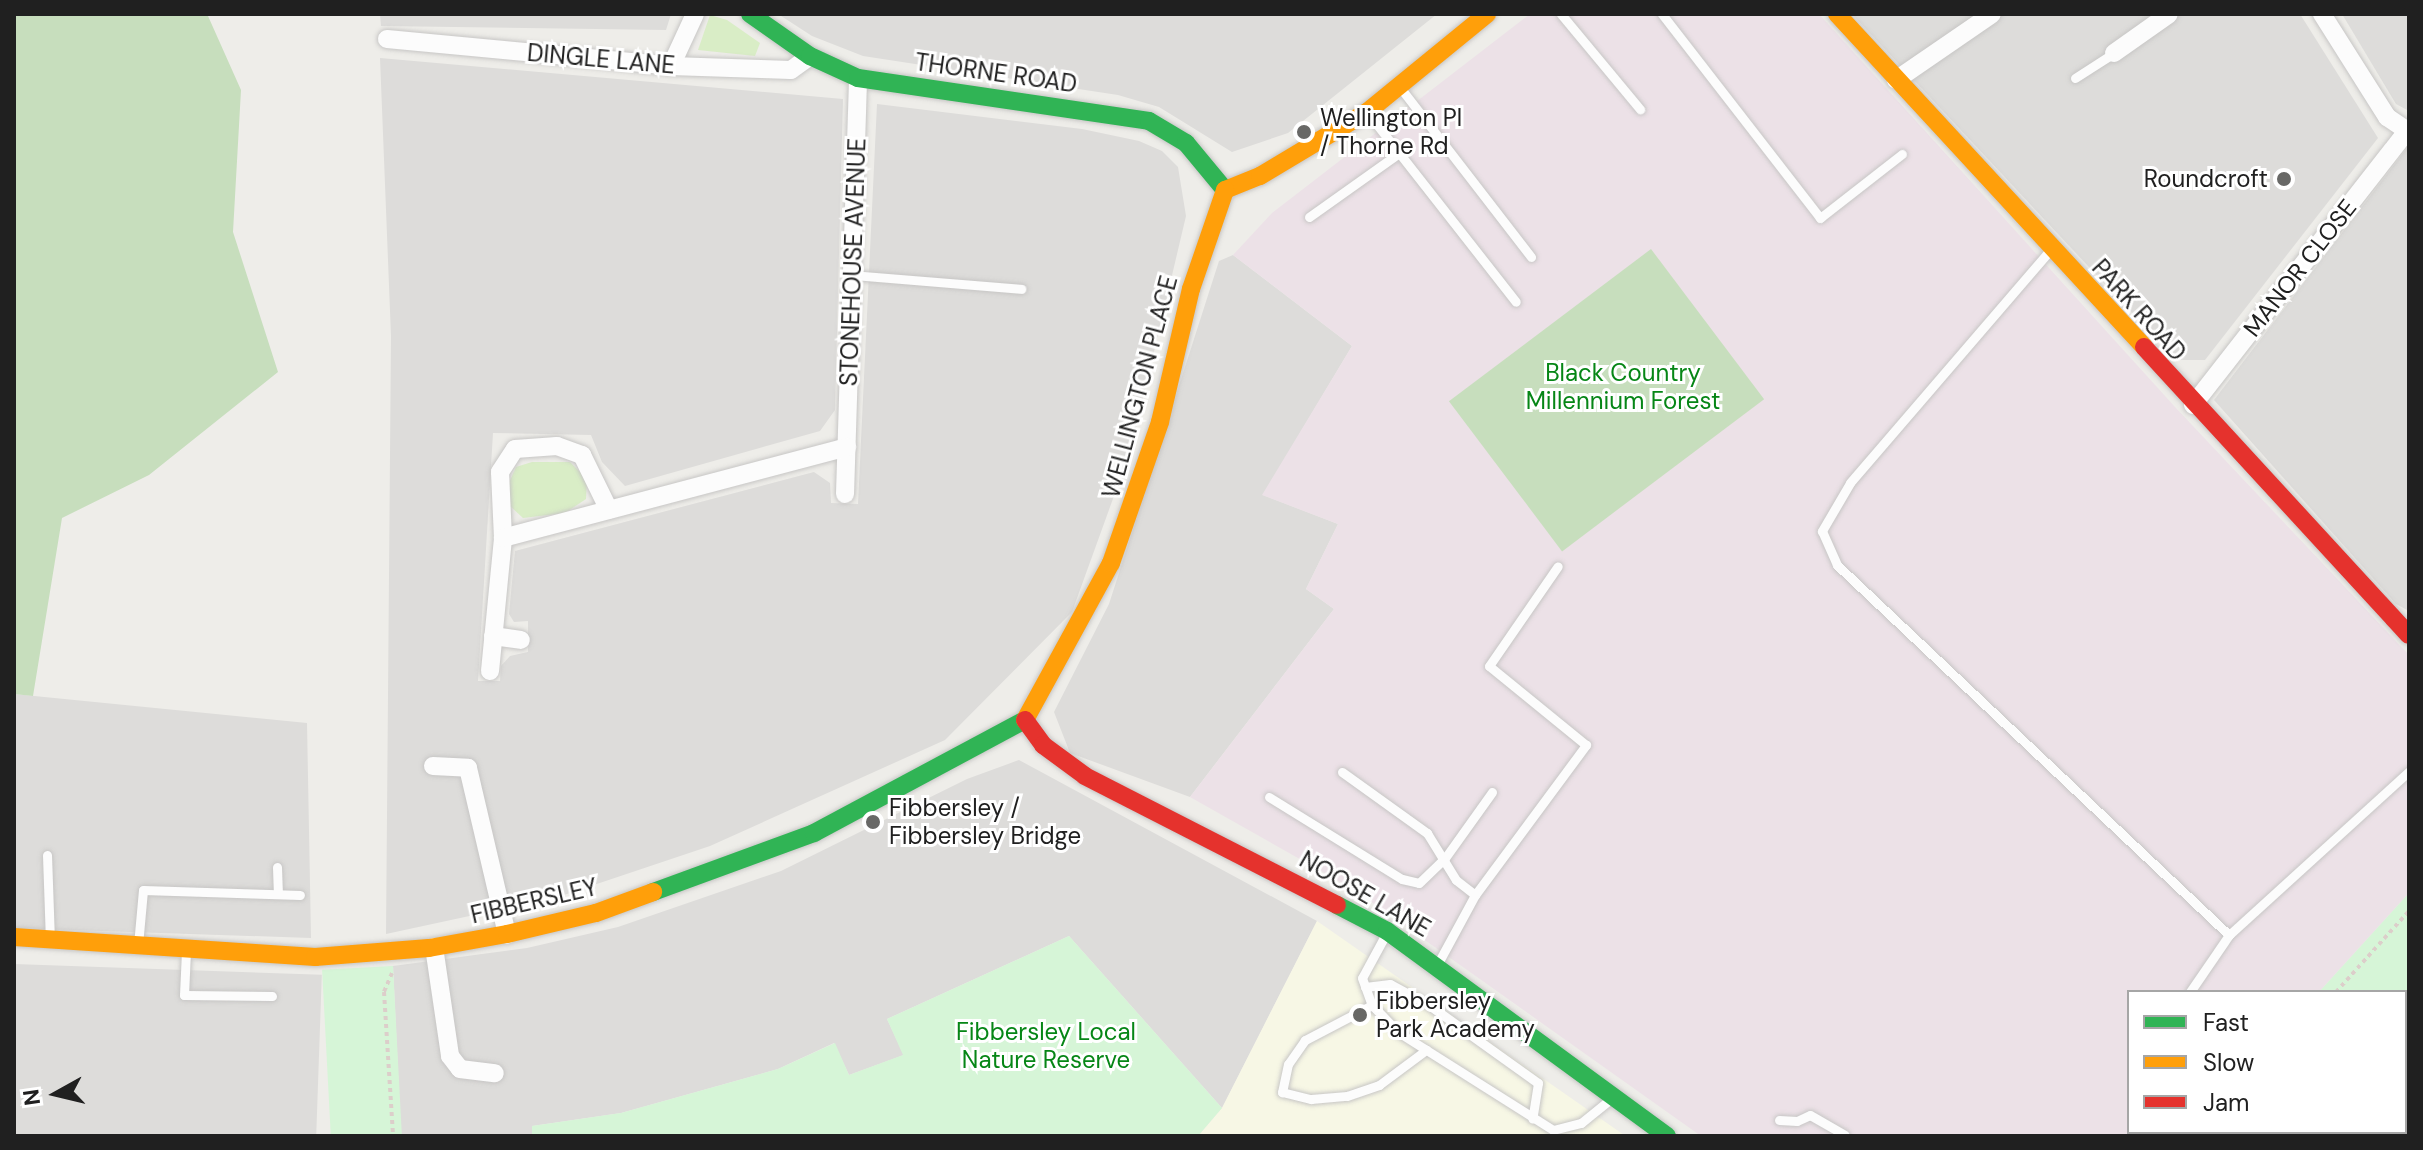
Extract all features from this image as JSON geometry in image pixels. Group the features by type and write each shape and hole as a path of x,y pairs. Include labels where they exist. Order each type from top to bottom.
{"street":[{"path":"671,66 695,14"},
{"name":"THORNE ROAD","path":"750,14 810,56 858,78 1149,121 1186,143 1225,190"},
{"path":"1225,190 1260,176 1367,112 1487,14"},
{"name":"PARK ROAD","path":"1837,14 2193,405 2409,635"},
{"path":"1896,80 1972,20 1992,14"},
{"path":"2114,53 2168,14"},
{"path":"2322,14 2387,117 2408,131"},
{"name":"DINGLE LANE","path":"387,39 671,66 791,70 810,56"},
{"name":"STONEHOUSE AVENUE","path":"845,494 858,78"},
{"name":"MANOR CLOSE","path":"2193,405 2408,131"},
{"name":"WELLINGTON PLACE","path":"1025,720 1097,597 1117,549 1160,422 1191,289 1225,190"},
{"path":"490,671 503,538 500,472 515,449 557,446 582,455 609,510"},
{"path":"503,538 847,447"},
{"path":"493,636 521,640"},
{"name":"NOOSE LANE","path":"1025,720 1043,745 1085,776 1318,891 1387,931 1667,1136"},
{"name":"FIBBERSLEY","path":"14,937 138,948 315,957 432,948 507,934 596,913 814,833 1025,720"},
{"path":"433,766 468,768 507,934"},
{"path":"432,948 450,1056 460,1069 495,1073"}],"lane":[{"path":"1561,14 1640,109"},
{"path":"1662,14 1820,218 1902,154"},
{"path":"2075,78 2114,53"},
{"path":"1399,86 1531,257"},
{"path":"1367,112 1516,302"},
{"path":"1309,217 1399,153"},
{"path":"2051,249 1842,493 1822,531 1827,551 2229,935"},
{"path":"852,275 1021,289"},
{"path":"1437,965 1475,895 1586,745 1489,666 1558,566"},
{"path":"2191,990 2229,935 2409,771"},
{"path":"1342,772 1427,833 1456,880 1475,895"},
{"path":"1269,797 1402,879 1419,883 1445,858 1492,792"},
{"path":"47,855 51,941"},
{"path":"277,867 278,894"},
{"path":"138,948 143,890 300,895"},
{"path":"1387,931 1362,978 1372,1005 1398,1032 1553,1130 1581,1123 1613,1097"},
{"path":"186,951 184,995 272,996"},
{"path":"1365,987 1390,984 1429,1005 1538,1083 1532,1119"},
{"path":"1372,1005 1305,1040 1288,1064 1282,1092 1311,1099 1347,1096 1379,1085 1426,1050"},
{"path":"1779,1120 1810,1115 1846,1136"}],"path":[{"path":"2338,990 2409,911"},
{"path":"393,966 384,992 393,1136"}],"shaded area":[{"path":"380,14 671,14 666,30 381,26"},
{"path":"778,14 1437,14 1288,133 1232,152 1159,107 1118,95 863,56 812,36"},
{"path":"1530,14 1819,14 2175,407 2409,655 2409,893 2321,990 2127,990 2127,1134 2190,1134 2188,1136 1701,1136 1353,889 1190,797 1334,609 1306,589 1338,524 1262,495 1352,346 1233,255 1272,213"},
{"path":"1852,14 2300,14 2378,138 2205,360 2176,360"},
{"path":"2342,14 2409,14 2409,111 2396,104"},
{"path":"380,58 843,99 835,410 820,431 625,486 602,462 591,435 493,433 478,681 500,681 501,666 510,656 528,652 528,621 514,622 509,614 515,551 814,472 830,483 831,503 858,504 877,104 1082,129 1139,141 1162,151 1178,167 1186,216 1131,449 1072,612 945,740 710,846 558,897 386,934 391,336"},
{"path":"2407,148 2409,611 2396,604 2214,400"},
{"path":"1233,255 1352,346 1263,495 1338,524 1306,589 1334,609 1190,797 1070,753 1054,712 1109,604 1219,261"},
{"path":"14,694 307,723 311,938 14,928"},
{"path":"1019,760 1317,921 1222,1108 1069,936 887,1019 904,1055 849,1075 834,1043 778,1069 621,1113 532,1126 532,1136 401,1136 393,966 527,948 618,927 781,871 967,779"},
{"name":"Fibbersley Park Academy","path":"1317,921 1624,1135 1198,1136 1222,1108"},
{"path":"14,964 322,975 316,1136 14,1136"}],"green space":[{"path":"14,14 208,16 241,90 233,232 278,372 149,475 62,518 33,696 14,694"},
{"path":"710,15 727,20 760,43 755,56 698,50"},
{"name":"Black Country Millennium Forest","path":"1651,249 1764,399 1562,551 1449,401"},
{"path":"532,462 570,462 587,479 586,499 565,513 523,518 510,506 508,485 516,467"},
{"path":"2409,893 2409,1136 2188,1136 2407,1134 2407,990 2321,990"},
{"name":"Fibbersley Local Nature Reserve","path":"1069,936 1222,1108 1198,1136 532,1136 532,1126 621,1113 778,1069 835,1043 849,1075 903,1055 887,1019"},
{"path":"393,966 402,1136 331,1136 322,970"}],"traffic: fast":[{"path":"750,14 810,56 858,78 1149,121 1186,143 1225,190"},
{"path":"653,892 814,833 1025,720"},
{"path":"1337,905 1387,931 1667,1136"}],"traffic: slow":[{"path":"1225,190 1260,176 1367,112 1487,14"},
{"path":"1837,14 2144,347"},
{"path":"1025,720 1111,563 1160,422 1191,289 1225,190"},
{"path":"14,937 315,957 429,948 507,934 596,913 653,892"}],"traffic: jam":[{"path":"2144,347 2409,635"},
{"path":"1025,720 1043,745 1085,776 1337,905"}],"place":[{"name":"Wellington Pl / Thorne Rd","path":"1304,132"},
{"name":"Roundcroft","path":"2284,179"},
{"name":"Fibbersley / Fibbersley Bridge","path":"873,822"},
{"name":"Fibbersley Park Academy","path":"1360,1015"}]}
